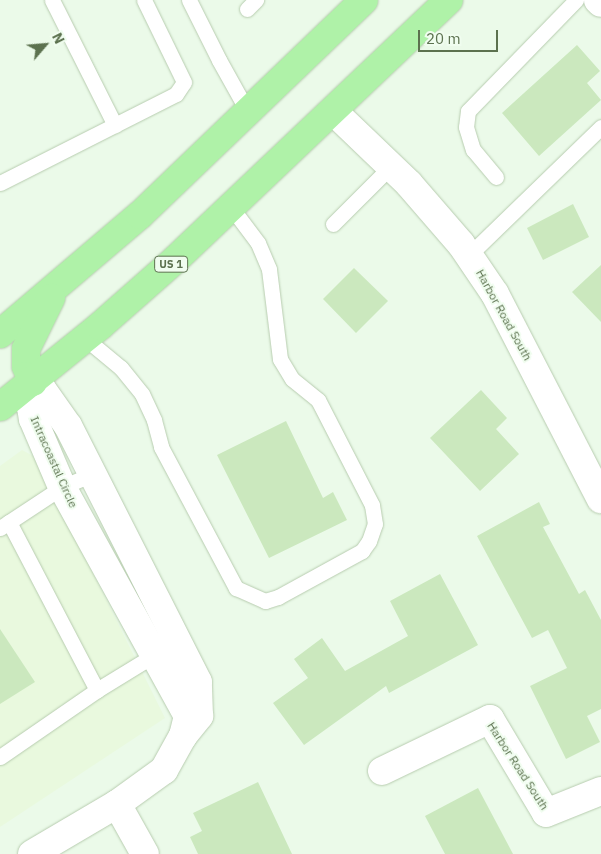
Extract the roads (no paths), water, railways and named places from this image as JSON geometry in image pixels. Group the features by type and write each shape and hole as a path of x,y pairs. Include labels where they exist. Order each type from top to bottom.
{"main road":[{"path":"0,334 55,290 140,216 364,0"},
{"name":"US 1","path":"0,407 86,339 231,207 449,0"},
{"path":"33,382 26,366 26,349 55,290"}],"street":[{"path":"598,0 601,3"},
{"name":"Harbor Road South","path":"332,111 409,184 469,255 495,294 601,498"},
{"name":"Intracoastal Circle","path":"32,854 118,804 164,770 183,736 199,716 198,682 68,426 42,389 33,382"},
{"name":"Intracoastal Circle","path":"33,382 31,407 33,419 62,487 188,716 183,736"},
{"name":"Harbor Road South","path":"382,771 490,719 546,813 601,791"},
{"path":"118,804 145,854"}],"lane":[{"path":"52,0 115,125"},
{"path":"0,183 176,94 184,82 144,0"},
{"path":"189,0 248,112"},
{"path":"496,177 473,150 466,127 468,111 576,0"},
{"path":"469,255 601,127"},
{"path":"333,224 390,167"},
{"path":"86,339 121,368 142,394 154,420 160,447 236,588 265,601 278,597 362,551 369,541 376,524 372,505 318,400 292,379 280,358 270,269 258,243 231,207"},
{"path":"92,474 62,487 4,525 98,690"},
{"path":"0,757 98,690 178,642"}]}
